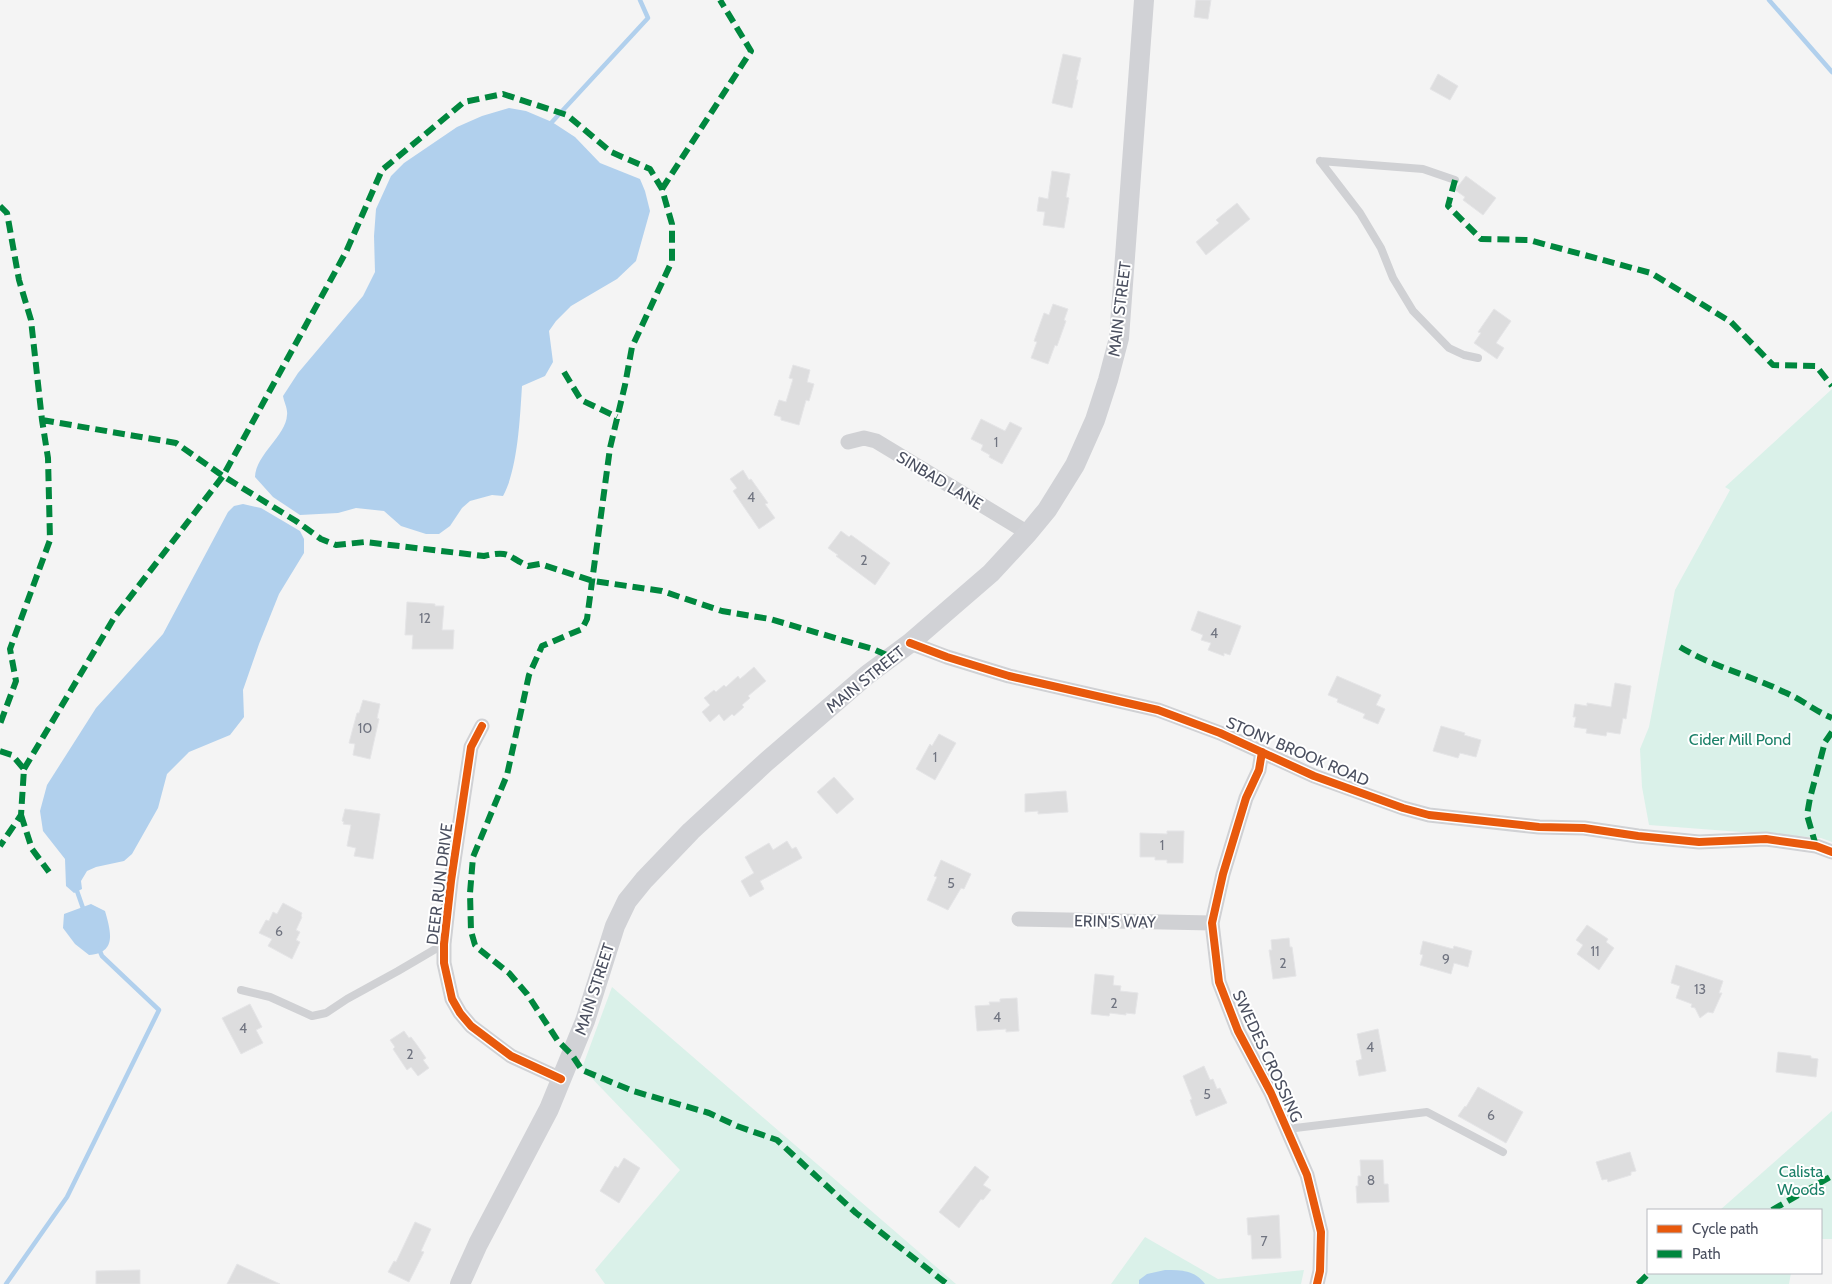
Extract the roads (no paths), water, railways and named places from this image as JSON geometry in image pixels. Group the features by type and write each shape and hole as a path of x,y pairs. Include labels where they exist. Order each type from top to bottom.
{"main road":[{"name":"MAIN STREET","path":"460,1284 478,1244 549,1109 584,1021 615,926 627,901 644,880 691,831 766,762 867,675 910,643 990,573 1028,533 1046,510 1075,465 1095,420 1119,338 1144,0"}],"street":[{"name":"SINBAD LANE","path":"848,442 864,438 876,441 1028,533"},
{"name":"STONY BROOK ROAD","path":"910,643 1009,676 1158,710 1220,733 1314,776 1403,808 1429,815 1539,827 1584,828 1699,842 1766,838 1816,846 1832,852"},
{"name":"DEER RUN DRIVE","path":"482,726 471,747 451,881 444,944 444,963 452,999 460,1013 471,1026 511,1056 561,1079"},
{"name":"SWEDES CROSSING","path":"1262,752 1260,770 1246,798 1223,874 1212,923 1219,982 1238,1031 1271,1093 1307,1175 1321,1232 1320,1271 1317,1284"},
{"name":"ERIN'S WAY","path":"1019,918 1212,923"}],"lane":[{"path":"1455,180 1423,169 1320,160 1360,213 1381,248 1393,278 1413,311 1449,348 1478,358"},
{"path":"241,990 270,997 312,1016 326,1013 444,944"},
{"path":"1287,1129 1427,1112 1503,1152"}],"water":[{"path":"509,108 526,111 552,122 575,137 600,163 640,179 650,211 636,261 617,279 571,306 549,331 553,362 545,376 522,386 515,458 503,496 492,495 470,501 462,508 450,526 439,534 426,534 401,526 384,511 356,508 338,513 300,515 273,497 255,477 257,469 260,461 285,423 287,413 283,396 298,373 363,296 375,272 374,236 376,209 391,176 404,163 457,127 482,116"},
{"path":"243,504 261,508 300,531 304,539 304,553 279,594 243,690 244,717 230,735 189,752 167,774 158,808 132,854 124,861 96,867 87,871 81,881 82,889 74,893 66,886 65,859 43,831 40,811 47,785 96,708 163,634 228,512 234,506"},
{"path":"91,904 105,911 110,940 104,950 89,955 75,944 63,928 64,914"},
{"path":"1165,1270 1192,1273 1205,1284 1139,1284 1139,1280 1147,1274"}],"waterway":[{"path":"552,122 648,18 640,0"},
{"path":"1769,0 1832,72"},
{"path":"77,891 84,911"},
{"path":"6,1284 67,1197 159,1010 102,956 99,949"}],"park label":[{"name":"Cider Mill Pond","path":"1740,739"},
{"name":"Calista Woods","path":"1801,1180"}]}
